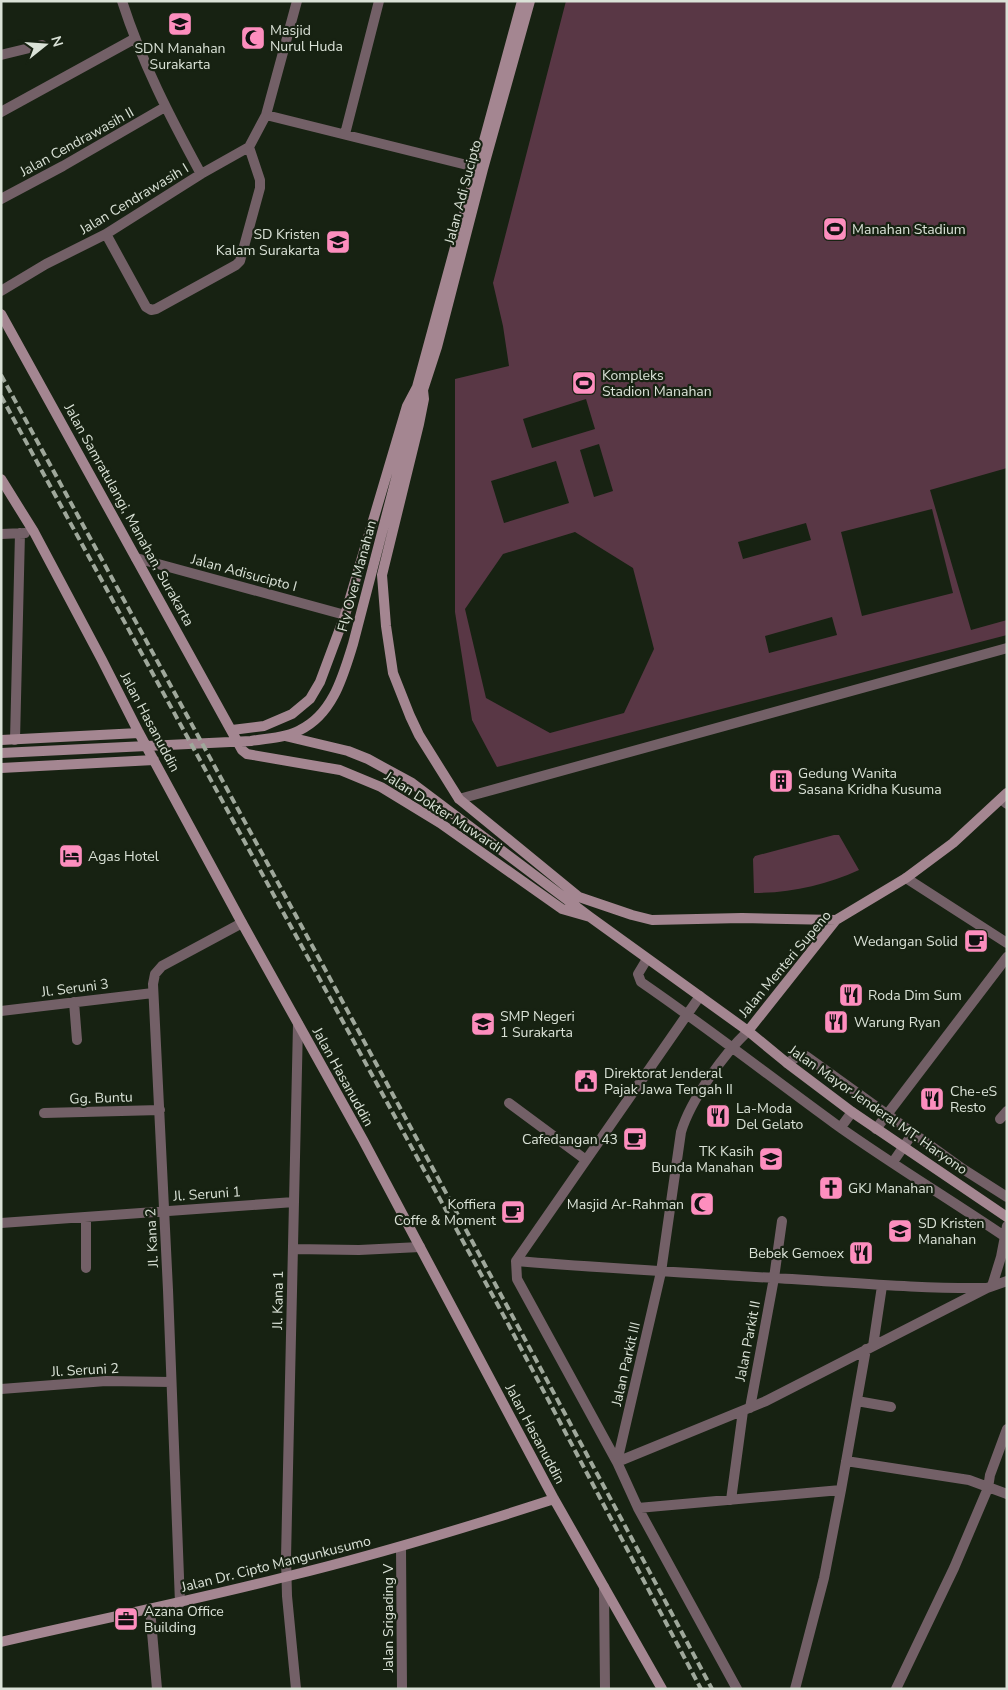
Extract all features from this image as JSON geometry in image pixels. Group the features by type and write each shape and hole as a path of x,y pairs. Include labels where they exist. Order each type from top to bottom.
{"main road":[{"name":"Jalan Adi Sucipto","path":"418,393 522,1"},
{"name":"Jalan Adi Sucipto","path":"232,730 264,726 292,714 310,699 320,682 345,615 407,406 418,393 437,346 483,169 530,1"},
{"name":"Jalan Samratulangi, Manahan, Surakarta","path":"1,314 242,750"},
{"name":"Jalan Adi Sucipto","path":"418,393 424,399 382,575 386,626 393,673 402,698 419,735 459,798"},
{"name":"Fly Over Manahan","path":"1,753 251,741 284,736 299,731 314,721 327,707 344,674 370,583 418,393"},
{"name":"Jalan Hasanuddin","path":"1,479 34,532 139,733 363,1140 554,1499 662,1689"},
{"path":"1,740 139,733"},
{"name":"Fly Over Manahan","path":"284,736 348,751 368,758 412,783 590,917"},
{"name":"Jalan Dokter Muwardi","path":"242,750 247,754 340,770 381,787 440,823 562,909 590,917"},
{"path":"1,768 154,760"},
{"path":"459,798 579,898 652,920 742,918 836,920"},
{"name":"Jalan Menteri Supeno","path":"748,1031 836,920 906,878 953,843 1005,799"},
{"name":"Jalan Mayor Jenderal MT. Haryono","path":"590,917 748,1031 786,1063 852,1112 1007,1217"},
{"name":"Jalan Dr. Cipto Mangunkusumo","path":"1,1642 180,1603 286,1577 401,1547 554,1499"}],"street":[{"path":"122,1 134,38 165,107 201,174"},
{"path":"106,234 148,309 156,309 240,261 260,188 260,180 249,146 266,115 297,1"},
{"path":"345,134 379,1"},
{"path":"1,112 134,38"},
{"path":"1,54 42,45"},
{"name":"Jalan Cendrawasih II","path":"1,199 63,166 165,107"},
{"path":"266,115 467,165"},
{"name":"Jalan Cendrawasih I","path":"1,291 46,264 106,234 249,146"},
{"path":"1,534 34,532"},
{"path":"15,740 20,533"},
{"name":"Jalan Adisucipto I","path":"136,558 345,615"},
{"path":"459,798 1007,648"},
{"path":"906,878 1007,944"},
{"name":"Jl. Kana 2","path":"180,1603 160,1110 153,993 154,974 162,966 242,923"},
{"path":"876,1129 1007,957"},
{"path":"647,958 638,974 639,980 841,1127 1006,1237"},
{"name":"Jl. Seruni 3","path":"1,1011 153,993"},
{"path":"700,996 516,1261 517,1279 618,1462 638,1508 737,1689"},
{"path":"74,1002 77,1040"},
{"name":"Jl. Kana 1","path":"296,1689 286,1577 298,1024"},
{"name":"Jalan Menteri Supeno","path":"661,1272 685,1120 731,1048 748,1031"},
{"path":"786,1063 797,1057 806,1056 963,1169 1007,1197"},
{"path":"824,1091 835,1078"},
{"path":"508,1103 586,1160"},
{"name":"Gg. Buntu","path":"44,1113 160,1110"},
{"path":"841,1127 852,1112"},
{"path":"893,1162 912,1133"},
{"path":"954,1182 963,1169"},
{"name":"Jl. Seruni 1","path":"1,1223 294,1202"},
{"path":"86,1217 86,1268"},
{"name":"Jalan Parkit II","path":"731,1500 746,1410 774,1278 782,1220"},
{"path":"990,1287 1001,1257 1007,1226"},
{"path":"293,1249 359,1250 420,1247"},
{"path":"516,1261 882,1286 946,1289 990,1287"},
{"name":"Jalan Parkit III","path":"618,1462 661,1272"},
{"path":"618,1462 746,1410 990,1287 1007,1281"},
{"path":"795,1689 824,1578 842,1490 857,1401 882,1286"},
{"name":"Jl. Seruni 2","path":"1,1390 106,1381 171,1382"},
{"path":"857,1401 891,1407"},
{"path":"896,1689 954,1568 988,1488 990,1475 1007,1428"},
{"path":"846,1461 969,1480 1007,1494"},
{"path":"638,1508 842,1490"},
{"name":"Jalan Srigading V","path":"401,1547 402,1689"},
{"path":"604,1587 605,1689"},
{"path":"150,1609 157,1689"}],"shaded area":[{"path":"566,1 1007,1 1007,468 930,490 971,630 1007,620 1007,635 497,767 472,720 455,612 455,379 509,366 503,326 493,283","holes":["586,399 595,429 532,448 523,419","599,444 613,491 594,497 580,450","556,461 569,503 504,523 491,481","932,509 953,593 862,616 841,532","806,523 811,540 743,559 738,542","575,532 633,568 654,649 624,713 550,733 486,698 465,609 503,554","832,617 837,635 769,653 765,636"]},
{"path":"839,835 859,870 834,880 808,887 781,892 754,893 753,859 755,856"}],"railway":[{"path":"1,375 358,1031 712,1689"},
{"path":"1,396 506,1320 701,1689"}],"place":[{"name":"SDN Manahan Surakarta","path":"180,24"},
{"name":"Masjid Nurul Huda","path":"253,38"},
{"name":"Manahan Stadium","path":"835,229"},
{"name":"SD Kristen Kalam Surakarta","path":"338,242"},
{"name":"Kompleks Stadion Manahan","path":"584,383"},
{"name":"Gedung Wanita Sasana Kridha Kusuma","path":"781,781"},
{"name":"Agas Hotel","path":"71,856"},
{"name":"Wedangan Solid","path":"976,941"},
{"name":"Roda Dim Sum","path":"851,995"},
{"name":"Warung Ryan","path":"836,1022"},
{"name":"SMP Negeri 1 Surakarta","path":"483,1024"},
{"name":"Direktorat Jenderal Pajak Jawa Tengah II","path":"586,1081"},
{"name":"Che-eS Resto","path":"932,1099"},
{"name":"La-Moda Del Gelato","path":"718,1116"},
{"name":"Cafedangan 43","path":"635,1139"},
{"name":"TK Kasih Bunda Manahan","path":"771,1159"},
{"name":"GKJ Manahan","path":"831,1188"},
{"name":"Masjid Ar-Rahman","path":"702,1204"},
{"name":"Koffiera Coffe & Moment","path":"513,1212"},
{"name":"SD Kristen Manahan","path":"900,1231"},
{"name":"Bebek Gemoex","path":"861,1253"},
{"name":"Azana Office Building","path":"126,1619"}]}
